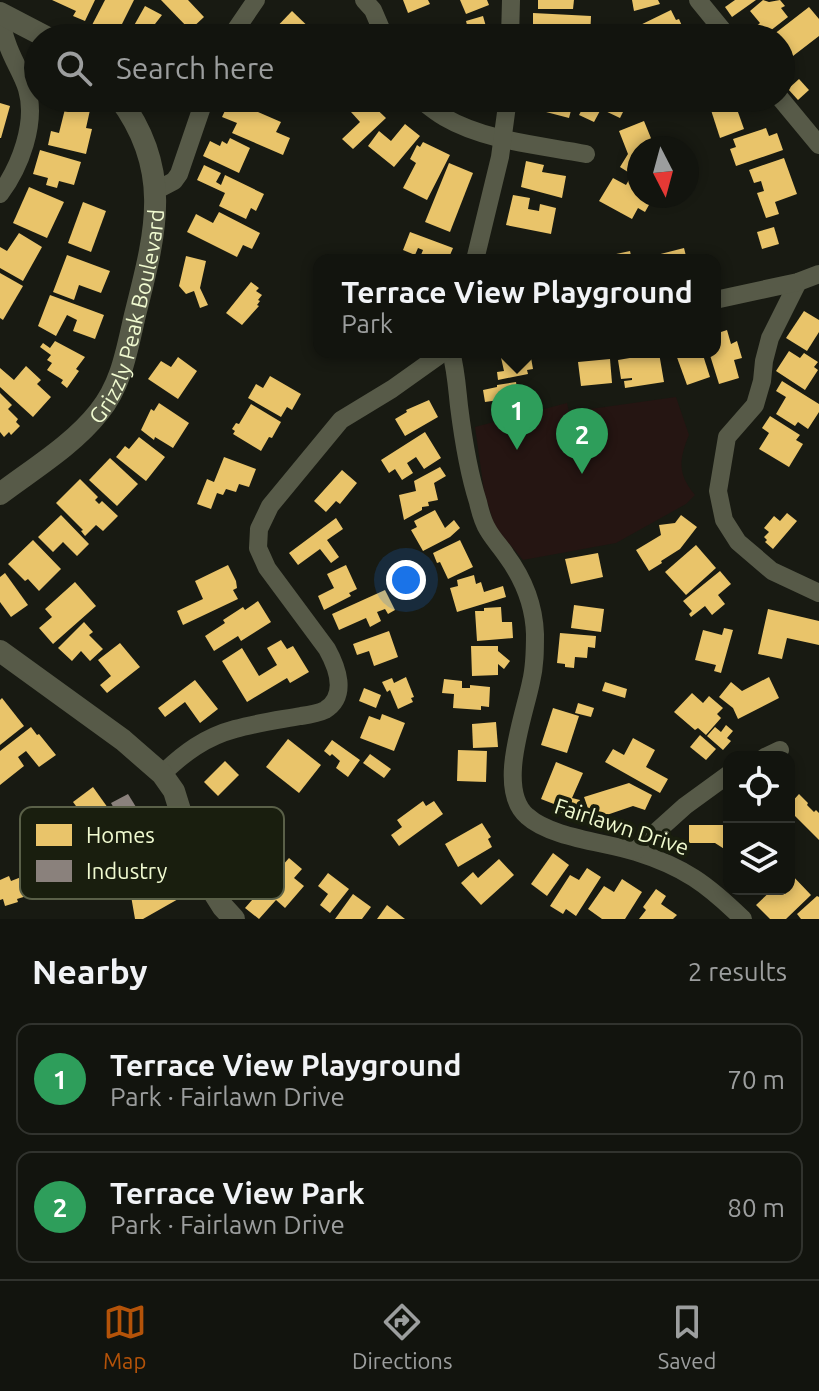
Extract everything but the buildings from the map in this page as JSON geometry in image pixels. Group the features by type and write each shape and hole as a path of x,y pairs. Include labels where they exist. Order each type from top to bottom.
{"street":[{"path":"240,24 256,0"},
{"path":"364,0 379,24"},
{"path":"510,24 511,0"},
{"path":"698,0 718,24"},
{"path":"0,16 24,27"},
{"path":"0,16 7,43 24,82"},
{"path":"3,185 29,133 31,112"},
{"name":"Grizzly Peak Boulevard","path":"0,494 80,433 113,392 123,368 155,221 155,191 148,151 129,112"},
{"path":"155,191 174,181 179,174 200,112"},
{"path":"436,112 469,128 503,138 586,154"},
{"path":"476,254 495,182 506,112"},
{"path":"792,112 819,145"},
{"path":"721,299 798,282 819,274"},
{"path":"798,282 770,338 755,405 727,437 718,491 724,520 738,542 772,571 819,593"},
{"path":"162,774 200,742 233,729 326,710 334,700 340,685 335,663 267,568 258,548 259,529 270,506 341,420 436,358"},
{"name":"Fairlawn Drive","path":"453,358 477,500 487,529 509,558 529,595 534,623 532,679 515,749 515,799 524,815 540,825 571,836 635,851 691,874 743,919"},
{"path":"0,651 110,730 162,774 174,791 179,807"},
{"path":"635,851 685,806 723,778"},
{"path":"218,899 234,919"}],"shaded area":[{"path":"676,397 689,435 683,452 683,473 695,495 686,504 616,543 523,560 495,527 484,491 475,427 567,403 569,412"}],"place":[{"name":"Terrace View Playground","path":"517,450"},
{"name":"Terrace View Park","path":"582,474"}]}
